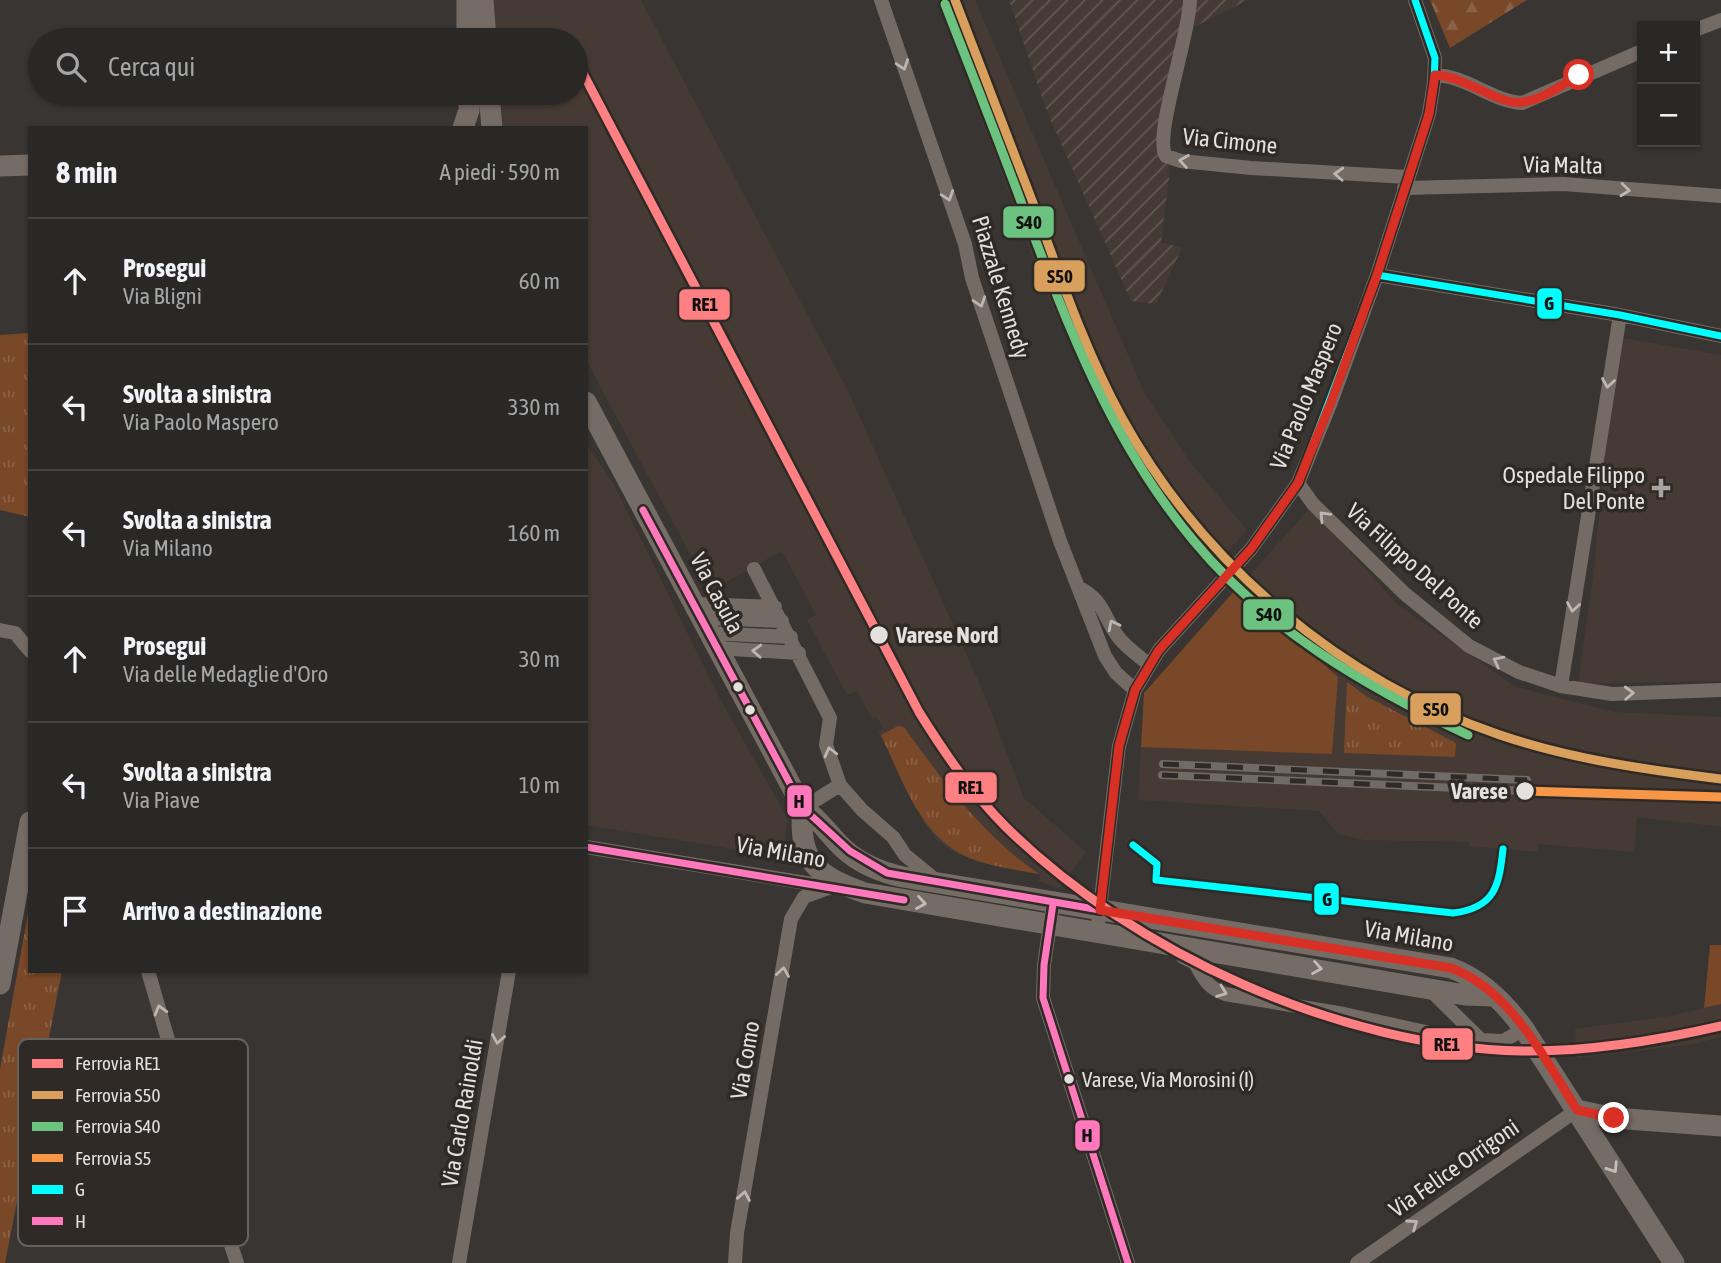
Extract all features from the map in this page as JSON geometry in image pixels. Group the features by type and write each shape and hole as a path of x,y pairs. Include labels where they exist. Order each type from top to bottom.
{"main road":[{"path":"467,0 467,28"},
{"path":"483,0 485,28"},
{"path":"0,166 28,165"},
{"name":"Via Casula","path":"588,406 803,808 820,819 855,859 903,877"},
{"path":"803,808 802,843 815,867 841,884 865,893"},
{"path":"0,984 28,833"},
{"name":"Via Milano","path":"903,877 1451,968 1469,974 1524,1029 1674,1263"},
{"name":"Via Milano","path":"865,893 1049,926 1426,986 1465,995 1492,996"},
{"path":"1577,1110 1614,1118 1721,1126"}],"street":[{"name":"Piazzale Kennedy","path":"881,0 965,244 972,278 1060,541 1105,656 1116,673 1135,690"},
{"name":"Via Cimone","path":"1190,0 1189,26 1162,134 1166,156 1181,161 1405,183"},
{"name":"Via Paolo Maspero","path":"1097,933 1119,746 1135,690 1148,664 1251,549 1298,483 1377,275 1429,114 1435,75 1435,58 1415,0"},
{"path":"1700,28 1721,20"},
{"path":"1435,75 1462,79 1509,102 1522,103 1637,53"},
{"name":"Via Malta","path":"1405,183 1483,188 1563,184 1721,196"},
{"path":"1377,275 1721,336"},
{"path":"1561,686 1620,316"},
{"name":"Via Filippo Del Ponte","path":"1298,483 1313,504 1368,561 1469,646 1519,672 1561,686 1612,694 1721,690"},
{"path":"754,569 830,718 826,746 841,785 862,810 893,837 905,855 926,875 954,887"},
{"name":"Piazzale Kennedy","path":"1078,587 1094,596 1106,610 1111,627 1121,640 1148,664"},
{"path":"704,626 778,614"},
{"path":"704,626 791,637"},
{"path":"704,626 799,653"},
{"path":"0,630 15,633 28,649"},
{"path":"803,808 841,785"},
{"name":"Via Milano","path":"588,847 865,893"},
{"name":"Via Como","path":"735,1263 737,1233 791,919 804,897 831,887"},
{"path":"1053,904 1043,998 1128,1263"},
{"name":"Via Milano","path":"1049,926 1100,910"},
{"path":"1177,946 1183,957 1195,963 1204,981 1213,990 1225,994 1343,1014 1430,1033 1478,1038 1487,1042 1503,1041 1524,1029"},
{"path":"149,973 168,1039"},
{"name":"Via Carlo Rainoldi","path":"459,1263 509,973"},
{"path":"1426,986 1478,1038"},
{"name":"Via Felice Orrigoni","path":"1357,1263 1577,1110"},
{"path":"231,1246 237,1263"}],"shaded area":[{"path":"491,0 641,0 849,393 985,696 1024,798 1086,852 1059,889 1039,881 1040,875 977,862 954,852 937,840 926,826 878,732 883,729 877,717 872,719 857,691 847,695 807,620 816,615 782,551 710,591 588,364 588,126 503,126 501,105 588,105 588,28 494,28"},
{"path":"937,0 975,0 1145,394 1190,462 1247,530 1215,566 1193,543 1106,420 1046,293"},
{"path":"1009,0 1248,0 1188,30 1163,154 1170,170 1161,242 1182,248 1156,304 1131,301 1047,112"},
{"name":"Ospedale Filippo Del Ponte","path":"1623,338 1721,355 1721,681 1578,684 1594,569 1609,407"},
{"path":"588,447 613,483 720,699 788,819 783,857 588,825"},
{"path":"1310,508 1398,605 1516,687 1614,712 1721,717 1721,827 1637,817 1634,852 1538,844 1538,852 1470,846 1468,842 1364,840 1338,834 1319,811 1138,800 1144,693"},
{"path":"1721,1004 1721,1037 1694,1044 1577,1058 1575,1029 1670,1016"}],"green space":[{"path":"1430,0 1527,0 1450,48"},
{"path":"28,333 28,517 0,510 0,335"},
{"path":"1236,589 1338,677 1332,754 1141,747 1144,693"},
{"path":"1347,682 1366,696 1456,743 1455,757 1344,753"},
{"path":"898,726 904,727 949,787 982,825 1039,874 975,860 956,851 941,839 916,808 881,735"},
{"path":"28,913 28,973 62,973 49,1039 18,1039 18,1196 5,1263 0,1263 0,1069"},
{"path":"1710,945 1721,945 1721,1004 1704,1008"}],"railway":[{"path":"1163,764 1527,780"},
{"path":"1162,775 1525,791"}],"rail line":[{"name":"S50","path":"955,0 1076,319 1109,394 1155,472 1193,522 1235,569 1282,611 1332,650 1385,683 1441,712 1500,735 1554,751 1721,779"},
{"name":"S40","path":"945,4 1075,338 1115,422 1164,502 1221,572 1285,628 1392,697 1468,735"},
{"name":"RE1","path":"588,83 919,712 969,786 1005,826 1057,872 1114,914 1177,952 1244,985 1313,1012 1383,1032 1453,1045 1547,1051 1623,1044 1721,1026"},
{"name":"S5","path":"1525,791 1721,797"}],"transit line":[{"name":"G","path":"1100,910 1119,746 1135,690 1159,650 1251,549 1298,483 1377,275 1429,114 1434,82 1435,58 1415,0"},
{"name":"G","path":"1377,275 1620,315 1721,336"},
{"name":"H","path":"643,510 803,808 850,851 887,873 1100,910"},
{"name":"G","path":"1133,845 1157,864 1156,880 1453,913 1478,906 1492,893 1499,874 1503,849"},
{"name":"H","path":"588,847 904,900"},
{"name":"H","path":"1053,904 1044,965 1043,998 1128,1263"}],"place":[{"name":"Ospedale Filippo Del Ponte","path":"1661,488"},
{"name":"Varese Nord","path":"879,635"},
{"name":"Varese","path":"1525,791"},
{"name":"Varese, Via Morosini (I)","path":"1069,1079"}],"route":[{"path":"1579,75 1535,99 1522,103 1509,102 1450,75 1435,75 1429,114 1377,275 1298,483 1251,549 1159,650 1148,664 1135,690 1119,746 1100,910 1451,968 1469,974 1483,984 1516,1018 1577,1110 1614,1118"}]}
